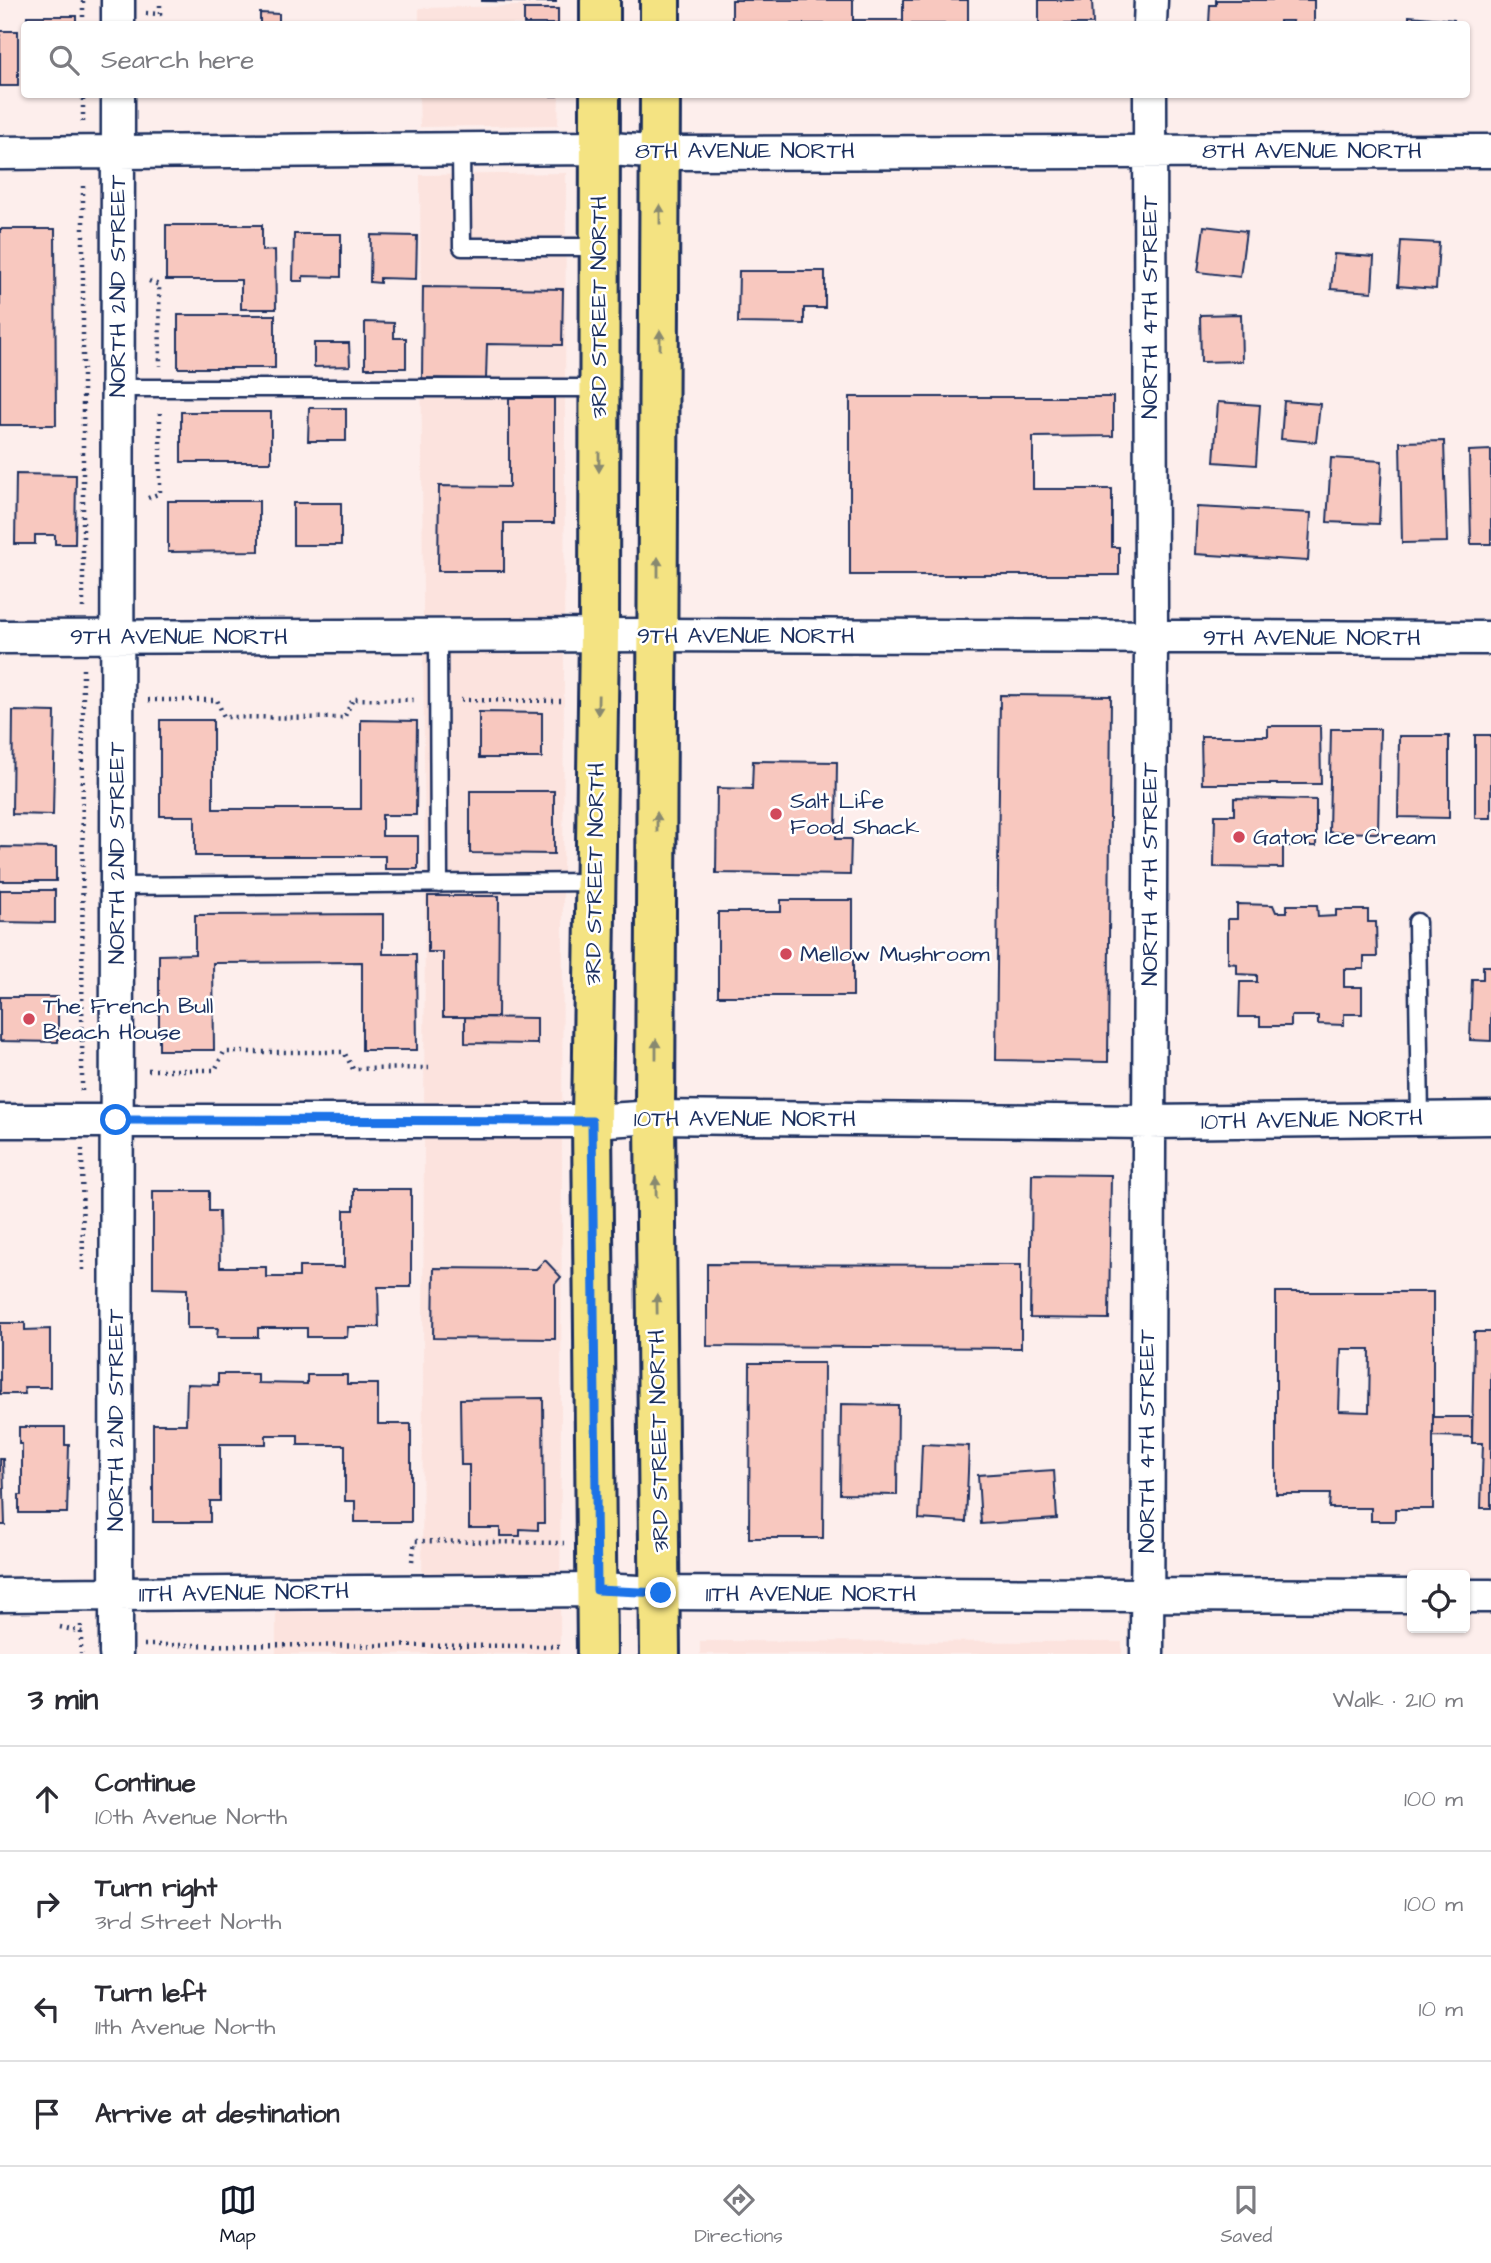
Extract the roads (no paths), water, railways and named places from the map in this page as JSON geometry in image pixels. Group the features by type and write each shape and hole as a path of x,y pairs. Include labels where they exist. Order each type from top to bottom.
{"main road":[{"path":"600,0 600,21"},
{"path":"660,0 660,21"},
{"name":"3RD STREET NORTH","path":"581,1650 597,1590 592,1121 598,636 600,98"},
{"name":"3RD STREET NORTH","path":"660,98 655,1117 660,1654"}],"street":[{"path":"118,0 118,21"},
{"path":"1150,0 1150,21"},
{"name":"NORTH 2ND STREET","path":"118,98 116,1596 130,1650"},
{"name":"NORTH 4TH STREET","path":"1147,1654 1150,98"},
{"name":"8TH AVENUE NORTH","path":"0,153 600,148 661,153 1491,151"},
{"name":"9TH AVENUE NORTH","path":"0,637 658,635 1491,638"},
{"name":"10TH AVENUE NORTH","path":"0,1121 592,1121 655,1117 1148,1122 1491,1118"},
{"name":"11TH AVENUE NORTH","path":"0,1595 597,1590 661,1593 1407,1596"},
{"path":"1470,1596 1491,1596"}],"lane":[{"path":"461,150 462,247 599,247"},
{"path":"118,388 599,388"},
{"path":"438,637 439,884"},
{"path":"116,886 596,882"},
{"path":"1417,922 1420,1119"}],"place":[{"name":"Salt Life Food Shack","path":"776,814"},
{"name":"Gator Ice Cream","path":"1239,837"},
{"name":"Mellow Mushroom","path":"786,954"},
{"name":"The French Bull Beach House","path":"29,1019"}]}
